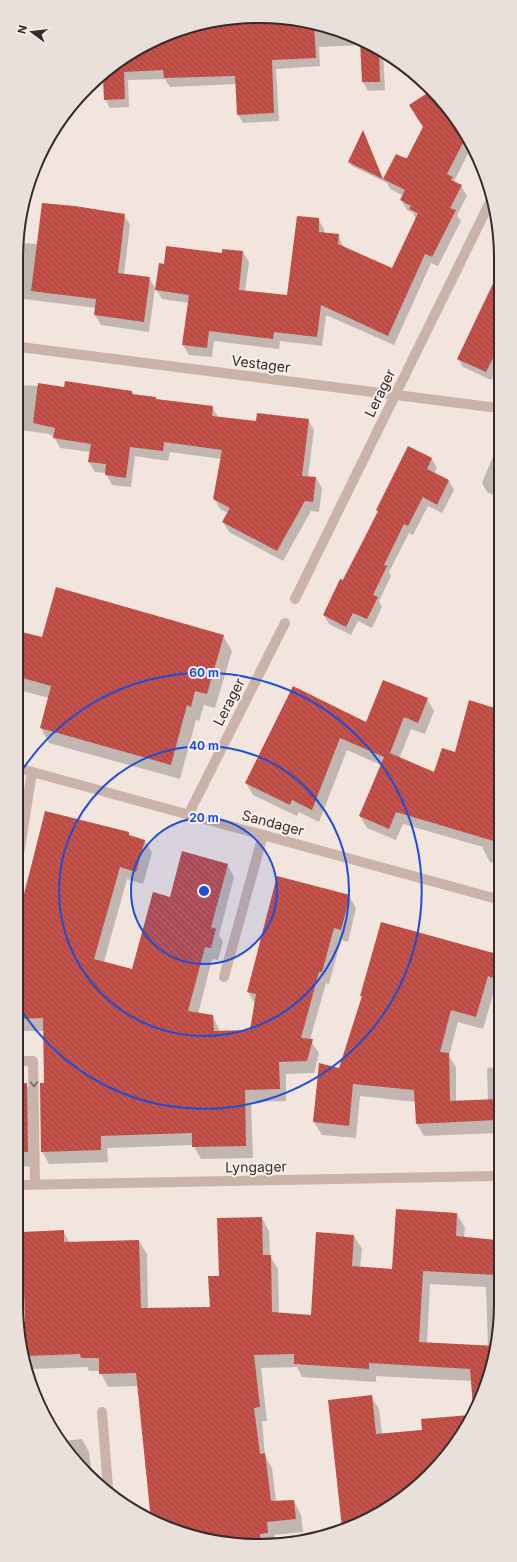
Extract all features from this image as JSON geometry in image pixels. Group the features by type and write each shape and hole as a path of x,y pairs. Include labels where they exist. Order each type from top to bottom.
{"street":[{"name":"Lerager","path":"295,599 488,207"},
{"name":"Vestager","path":"23,347 494,407"},
{"name":"Lerager","path":"188,815 285,623"},
{"name":"Sandager","path":"23,769 494,897"},
{"path":"23,830 32,772"},
{"path":"224,977 263,835"},
{"path":"23,1061 33,1061 35,1184"},
{"name":"Lyngager","path":"23,1185 494,1176"},
{"path":"102,1412 108,1485"}],"building":[{"path":"258,23 289,25 314,30 316,58 272,60 274,113 237,115 235,76 164,78 163,70 124,72 125,99 104,100 103,81 154,47 183,35 228,25"},
{"path":"360,46 379,57 380,82 362,82"},
{"path":"427,94 436,103 454,128 463,143 447,174 453,177 451,180 462,185 450,208 456,210 432,257 425,254 388,336 321,305 317,337 274,332 273,339 209,331 207,348 182,345 189,295 155,290 159,263 164,264 166,246 222,253 222,249 243,251 239,290 287,295 297,216 319,218 319,232 339,234 338,244 392,268 418,213 409,209 411,206 400,200 405,190 383,179 396,154 407,158 423,127 409,105"},
{"path":"363,130 383,179 348,162"},
{"path":"42,203 75,206 125,214 118,273 150,277 144,322 94,315 96,299 31,291"},
{"path":"494,281 494,356 486,372 457,359"},
{"path":"65,381 132,391 132,394 156,397 156,399 213,406 212,416 256,421 257,413 309,419 302,476 316,477 313,502 305,501 277,551 222,522 230,508 213,499 222,450 164,442 163,451 130,447 126,478 105,475 106,464 88,462 91,444 53,438 55,428 33,423 38,383 64,387"},
{"path":"408,446 432,458 427,469 449,480 437,505 423,497 408,526 404,524 384,565 387,566 373,595 378,597 367,619 353,613 346,627 323,615 340,579 343,580 366,535 378,511 376,510"},
{"path":"56,587 224,635 207,694 195,691 191,707 187,705 171,765 40,728 51,686 23,678 23,632 42,637"},
{"path":"383,680 428,698 418,723 404,717 390,753 434,772 442,748 455,752 469,700 494,708 494,841 396,812 389,829 359,816 384,757 340,738 312,810 292,800 290,805 245,783 293,686 366,722"},
{"path":"45,811 129,832 129,835 145,840 136,872 120,867 94,959 132,969 153,892 170,897 182,851 228,864 211,927 216,929 211,948 205,947 188,1011 213,1015 214,1031 250,1030 256,994 247,992 277,876 350,895 341,930 334,928 322,972 319,972 301,1038 313,1039 307,1061 279,1062 280,1089 245,1090 246,1146 192,1147 192,1133 101,1136 101,1150 41,1152 40,1083 44,1083 43,1018 23,1019 23,899"},
{"path":"381,922 494,953 494,978 488,976 476,1017 451,1010 440,1052 449,1053 450,1101 494,1099 494,1120 416,1124 414,1090 353,1084 349,1126 313,1122 319,1063 339,1068 362,996 360,996"},
{"path":"23,1083 27,1083 28,1152 23,1152"},
{"path":"396,1209 457,1213 456,1236 494,1240 494,1275 423,1271 419,1342 490,1346 482,1379 473,1402 470,1369 369,1363 369,1369 294,1364 294,1354 254,1355 260,1407 254,1408 260,1454 265,1453 271,1501 294,1500 296,1519 267,1522 268,1533 260,1534 261,1539 228,1537 198,1531 183,1527 150,1513 136,1373 99,1374 99,1358 81,1358 80,1354 29,1356 24,1322 23,1232 64,1230 64,1242 139,1240 141,1308 210,1307 208,1276 219,1276 217,1218 262,1217 263,1255 271,1255 272,1312 311,1315 316,1232 354,1235 352,1266 392,1269"},
{"path":"372,1395 376,1434 422,1430 421,1419 465,1415 436,1459 414,1481 363,1515 342,1524 328,1400"}]}
